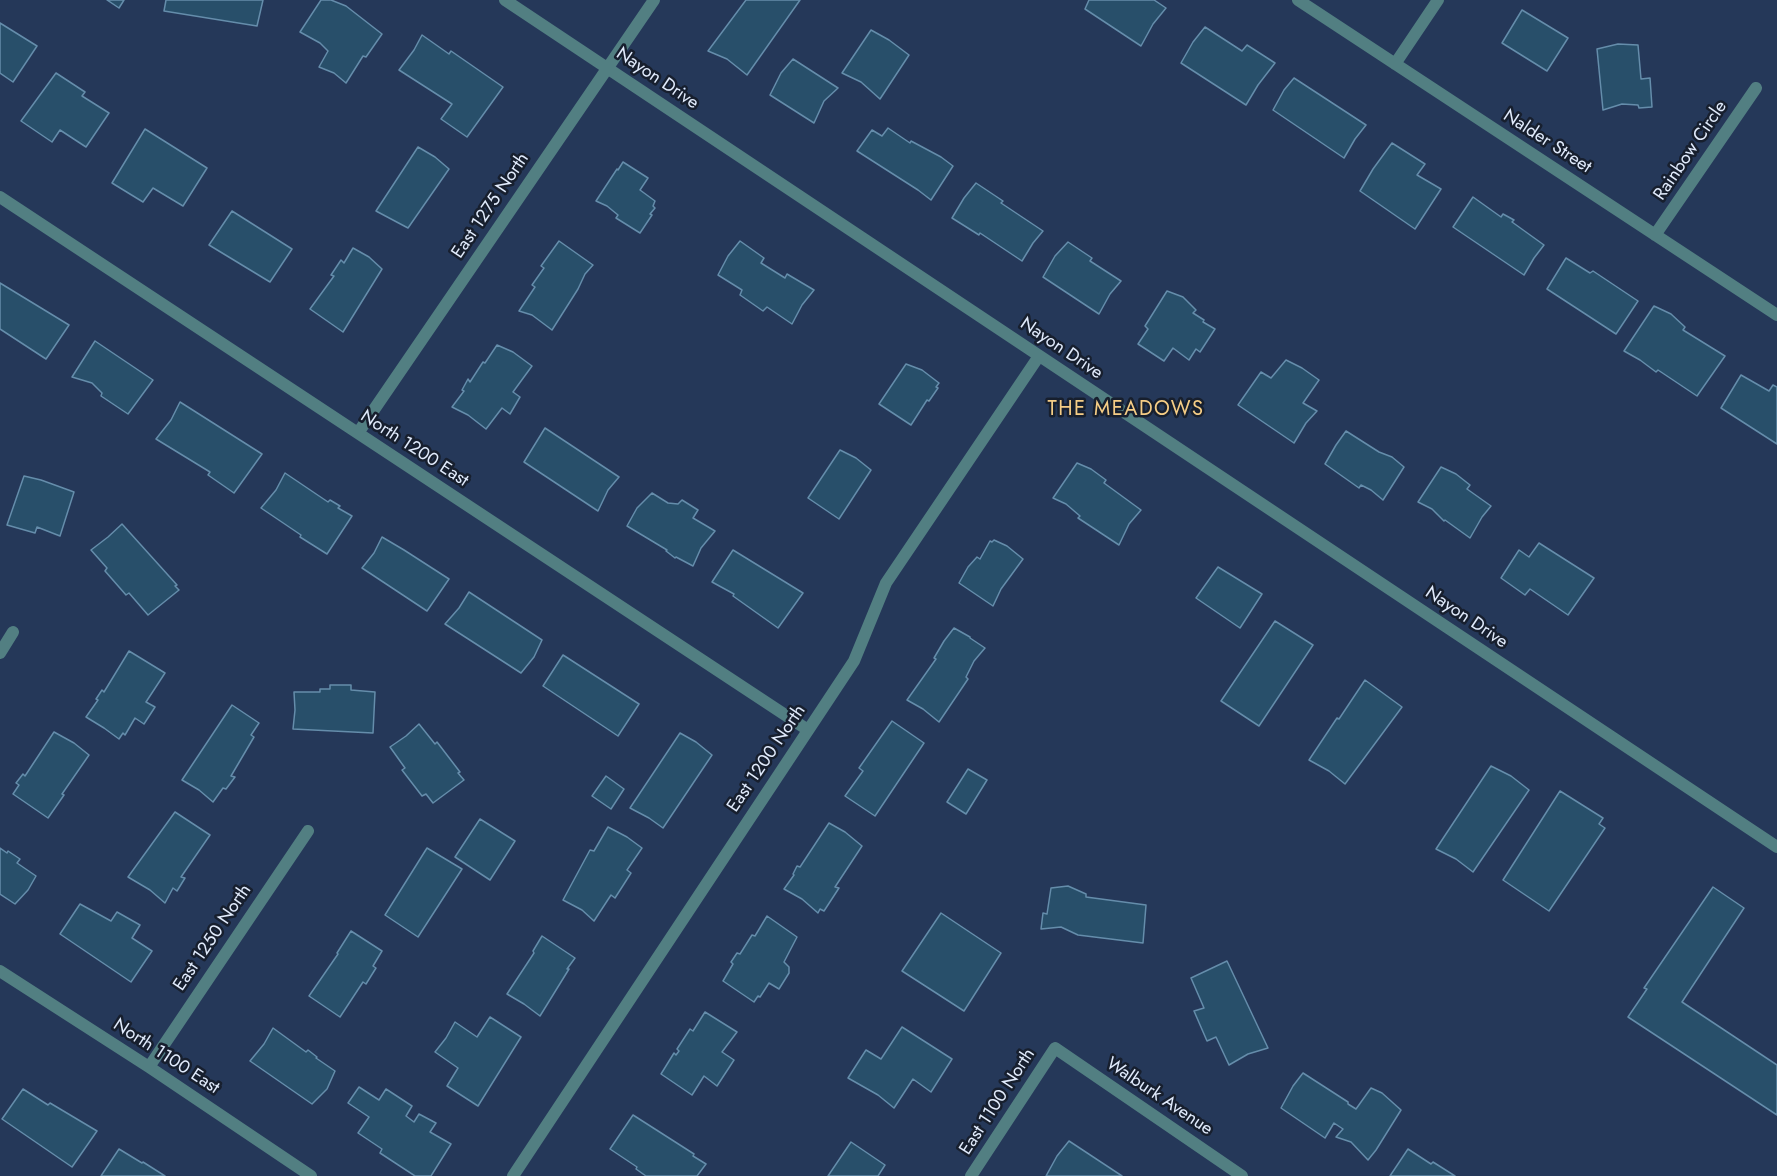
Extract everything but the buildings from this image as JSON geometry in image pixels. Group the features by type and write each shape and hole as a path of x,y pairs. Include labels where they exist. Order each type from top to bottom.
{"street":[{"name":"Nayon Drive","path":"505,0 1777,847"},
{"name":"East 1275 North","path":"358,433 654,0"},
{"name":"Nalder Street","path":"1298,0 1777,315"},
{"path":"1395,64 1438,0"},
{"name":"Rainbow Circle","path":"1655,235 1756,88"},
{"name":"North 1200 East","path":"0,197 808,730"},
{"name":"East 1200 North","path":"514,1176 854,661 886,583 1039,356"},
{"path":"0,652 13,632"},
{"name":"East 1250 North","path":"149,1066 308,831"},
{"name":"North 1100 East","path":"0,971 149,1066 311,1176"},
{"name":"East 1100 North","path":"971,1176 1054,1048"},
{"name":"Walburk Avenue","path":"1054,1048 1242,1176"}],"district":[{"name":"THE MEADOWS","path":"1126,410"}]}
